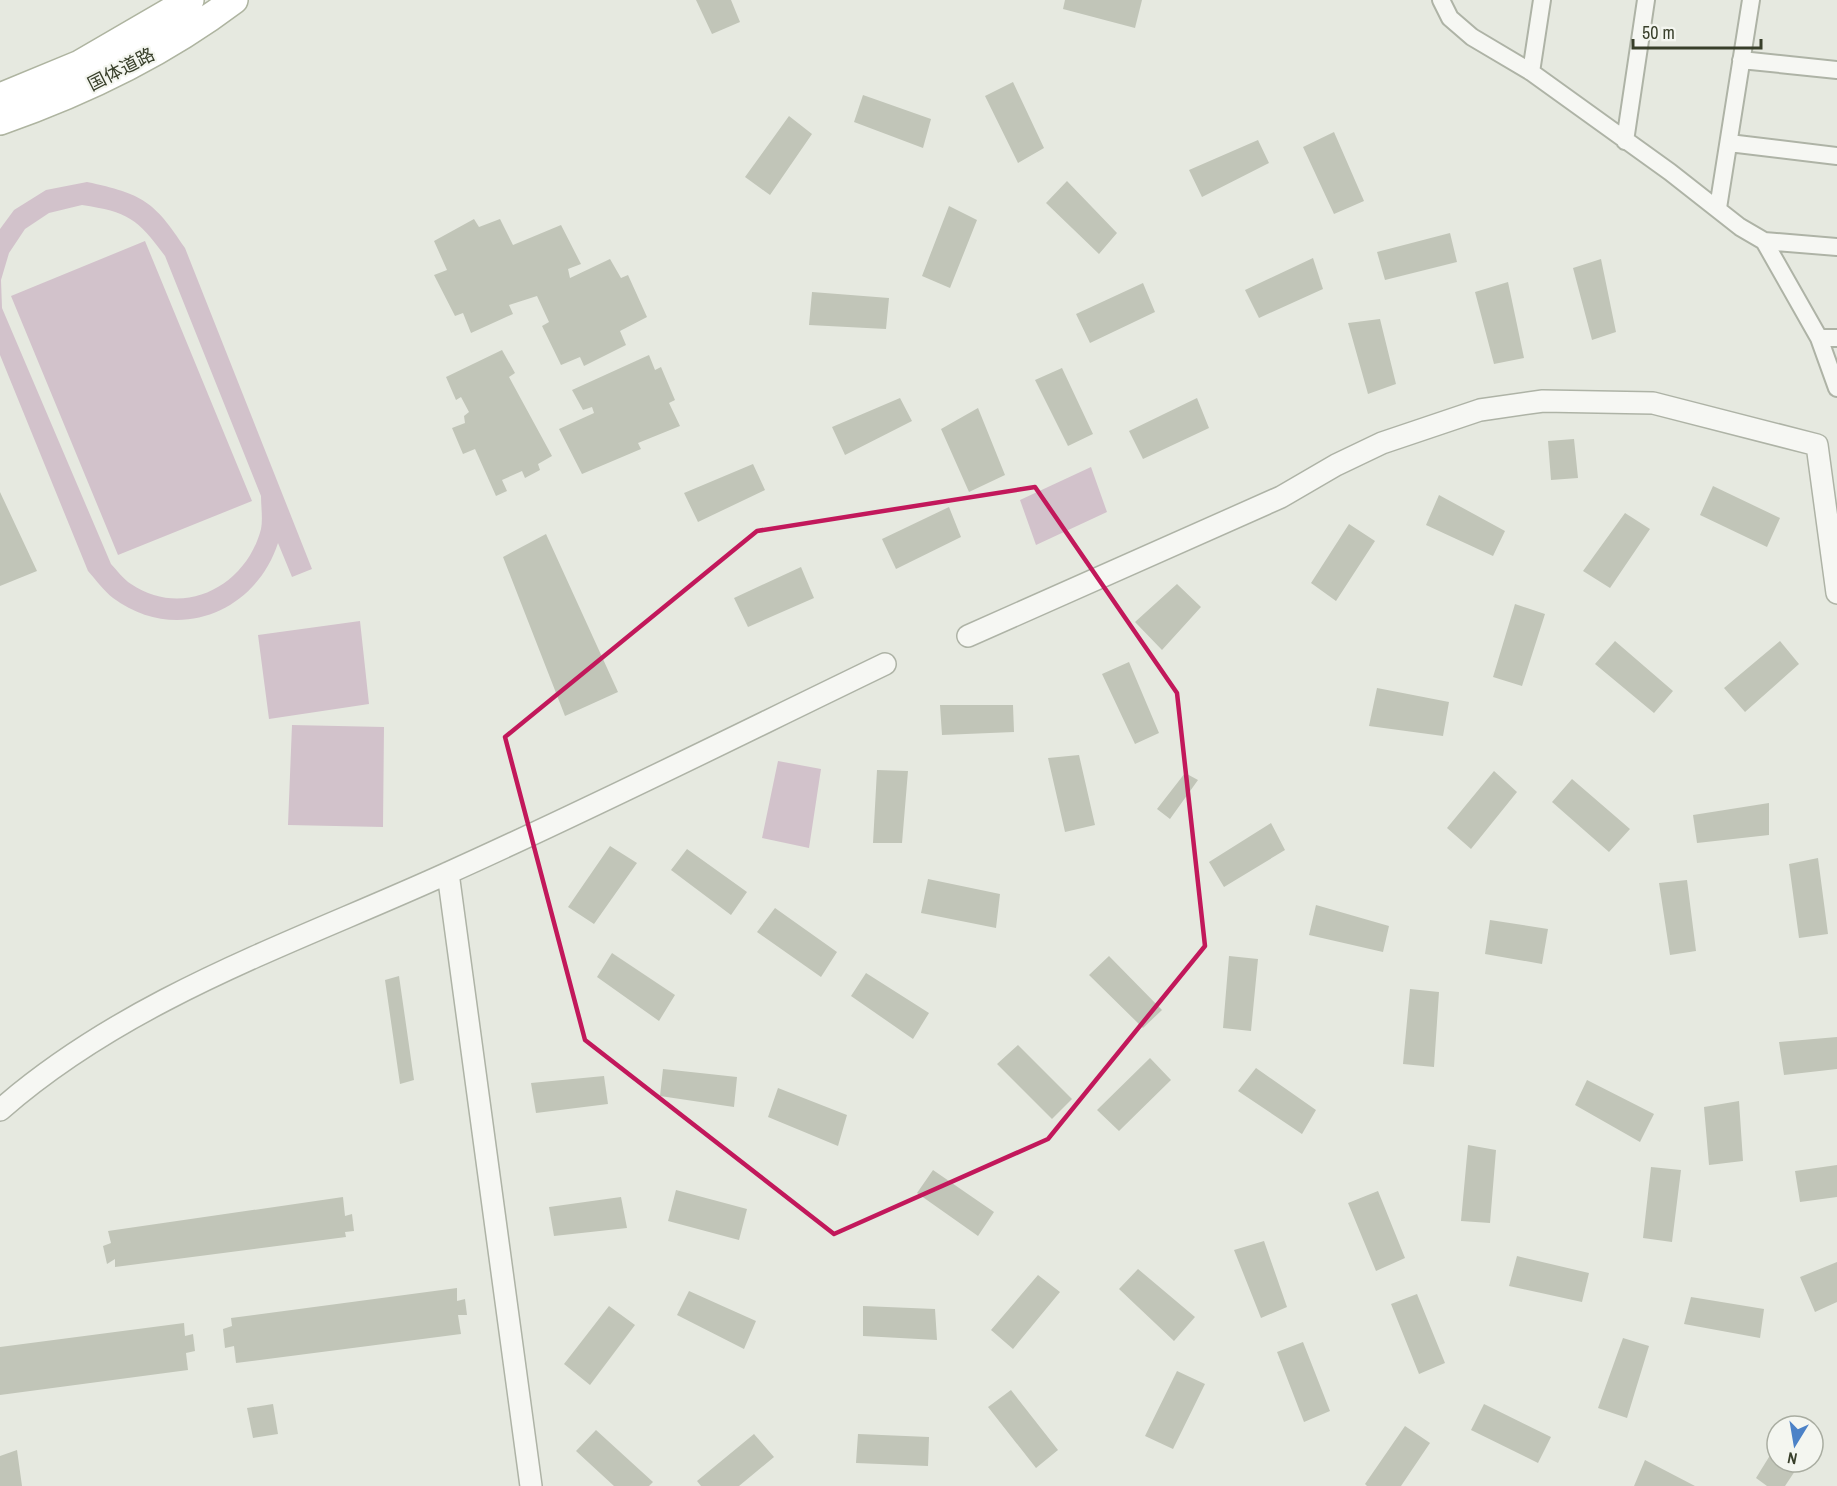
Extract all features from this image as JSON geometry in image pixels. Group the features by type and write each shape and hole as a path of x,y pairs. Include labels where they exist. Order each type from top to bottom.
{"main road":[{"name":"国体道路","path":"0,97 80,64 190,0"},
{"name":"国体道路","path":"0,121 125,68 175,40 234,0"}],"street":[{"path":"1441,0 1450,18 1472,36 1531,72 1718,208 1740,227 1764,241 1837,247"},
{"path":"1531,72 1542,0"},
{"path":"1625,141 1646,0"},
{"path":"1718,208 1751,0"},
{"path":"1741,60 1837,70"},
{"path":"1729,143 1837,156"},
{"path":"1764,241 1819,338 1837,388"},
{"path":"1819,338 1837,338"},
{"path":"968,636 1281,497 1336,465 1382,443 1480,410 1543,401 1653,403 1817,445 1837,593"},
{"path":"0,1110 23,1090 107,1030 239,964 448,873 885,664"},
{"path":"448,873 531,1486"}],"highlighted area":[{"path":"1035,487 1177,693 1205,946 1048,1139 834,1234 585,1040 505,737 757,531"}],"shaded area":[{"path":"87,182 122,191 145,202 174,232 185,248 312,569 292,577 278,543 267,568 251,588 232,604 210,614 186,620 162,619 137,612 113,598 88,571 0,355 0,229 14,210 46,190","holes":["82,205 121,214 130,219 147,233 165,256 261,496 261,529 242,567 227,581 210,591 191,597 171,598 151,594 128,582 111,564 2,308 1,280 9,253 25,229 49,213"]},
{"path":"145,241 252,501 118,555 11,296"},
{"path":"1091,467 1107,512 1036,545 1020,500"},
{"path":"360,621 369,704 269,719 258,635"},
{"path":"292,725 384,727 383,827 288,825"},
{"path":"778,761 821,769 809,848 762,838"}],"building":[{"path":"696,0 731,0 740,22 712,34"},
{"path":"1065,0 1142,0 1135,28 1063,9"},
{"path":"1013,82 1044,148 1018,163 985,96"},
{"path":"863,95 931,119 923,148 854,122"},
{"path":"789,116 812,134 770,195 745,177"},
{"path":"1334,132 1364,201 1334,214 1303,147"},
{"path":"1258,140 1269,163 1202,197 1189,170"},
{"path":"1067,181 1117,233 1099,254 1046,203"},
{"path":"949,206 977,220 950,288 922,276"},
{"path":"474,219 479,227 500,219 513,245 561,225 581,264 568,269 570,278 610,259 621,278 628,275 647,317 620,331 626,345 584,366 580,357 561,365 542,326 549,322 537,296 509,305 513,314 471,333 463,313 455,316 434,275 447,270 434,241"},
{"path":"1450,233 1457,262 1385,280 1377,252"},
{"path":"1313,258 1323,289 1259,318 1245,290"},
{"path":"1601,259 1616,332 1592,340 1573,268"},
{"path":"1508,282 1524,358 1494,364 1475,292"},
{"path":"1143,283 1155,312 1090,343 1076,314"},
{"path":"812,292 889,298 886,329 809,325"},
{"path":"1380,319 1396,384 1368,394 1348,323"},
{"path":"502,350 515,373 509,377 552,456 538,464 540,470 525,478 522,471 502,480 507,491 496,496 475,449 463,454 452,428 465,423 464,416 469,412 461,397 456,400 446,377"},
{"path":"649,355 655,370 661,367 675,400 669,403 680,426 638,443 641,449 582,474 559,429 594,413 592,407 583,410 572,390"},
{"path":"1062,368 1093,434 1068,446 1035,380"},
{"path":"900,398 912,421 845,455 832,427"},
{"path":"1197,398 1209,428 1143,459 1129,431"},
{"path":"978,408 1005,475 969,492 941,429"},
{"path":"1574,439 1578,478 1551,480 1548,441"},
{"path":"753,464 765,490 698,522 684,493"},
{"path":"1713,486 1780,518 1767,547 1700,515"},
{"path":"0,492 37,571 0,586"},
{"path":"1439,495 1505,531 1493,556 1426,525"},
{"path":"949,507 961,537 896,569 882,539"},
{"path":"1625,513 1650,529 1610,588 1583,571"},
{"path":"1349,524 1375,541 1336,601 1311,583"},
{"path":"546,534 618,692 565,716 503,557"},
{"path":"801,567 814,598 748,627 734,598"},
{"path":"1177,584 1201,607 1162,650 1135,622"},
{"path":"1515,604 1545,614 1522,686 1493,677"},
{"path":"1615,641 1673,691 1654,713 1595,664"},
{"path":"1780,641 1799,664 1745,712 1724,688"},
{"path":"1129,662 1159,733 1135,744 1102,674"},
{"path":"1377,688 1449,702 1443,736 1369,726"},
{"path":"940,705 1013,705 1014,732 942,735"},
{"path":"1079,755 1095,825 1065,832 1048,758"},
{"path":"877,770 908,771 902,843 873,843"},
{"path":"1494,771 1517,792 1471,849 1447,828"},
{"path":"1185,773 1198,780 1170,819 1157,809"},
{"path":"1572,779 1630,829 1609,852 1552,802"},
{"path":"1769,803 1769,835 1697,843 1693,815"},
{"path":"1271,823 1285,850 1224,887 1209,862"},
{"path":"610,846 637,863 594,924 568,907"},
{"path":"687,849 747,892 731,915 671,870"},
{"path":"1818,858 1828,934 1799,938 1789,864"},
{"path":"928,879 1000,894 996,928 921,913"},
{"path":"1687,880 1696,951 1670,955 1659,883"},
{"path":"1316,905 1389,926 1383,952 1309,935"},
{"path":"775,908 837,952 821,977 757,932"},
{"path":"1490,920 1548,929 1542,964 1485,954"},
{"path":"612,953 675,995 659,1021 597,977"},
{"path":"1109,956 1162,1010 1143,1028 1089,975"},
{"path":"1229,956 1258,959 1251,1031 1223,1028"},
{"path":"866,973 929,1013 913,1039 851,996"},
{"path":"399,976 414,1080 400,1084 385,980"},
{"path":"1410,989 1439,992 1434,1067 1403,1064"},
{"path":"1837,1037 1837,1069 1784,1075 1779,1042"},
{"path":"1018,1045 1072,1099 1052,1119 997,1064"},
{"path":"1150,1058 1171,1080 1119,1131 1097,1110"},
{"path":"1256,1068 1316,1110 1302,1134 1238,1091"},
{"path":"663,1069 737,1077 734,1107 660,1096"},
{"path":"604,1076 608,1104 536,1113 531,1083"},
{"path":"1587,1080 1654,1114 1640,1142 1575,1105"},
{"path":"778,1088 847,1115 838,1146 768,1117"},
{"path":"1739,1101 1743,1161 1709,1165 1704,1107"},
{"path":"1468,1145 1496,1150 1490,1223 1461,1221"},
{"path":"1837,1165 1837,1197 1800,1202 1795,1171"},
{"path":"1651,1167 1681,1170 1672,1242 1643,1238"},
{"path":"933,1170 994,1212 978,1236 917,1193"},
{"path":"676,1190 747,1209 739,1240 668,1221"},
{"path":"1378,1191 1405,1258 1376,1271 1348,1203"},
{"path":"343,1197 345,1216 352,1214 354,1231 345,1232 346,1237 115,1267 115,1259 107,1264 103,1246 111,1243 108,1231"},
{"path":"621,1197 627,1228 554,1236 549,1207"},
{"path":"1264,1241 1287,1307 1261,1318 1234,1250"},
{"path":"1517,1256 1589,1273 1582,1302 1509,1286"},
{"path":"1837,1262 1837,1302 1815,1312 1800,1277"},
{"path":"1138,1269 1195,1317 1174,1341 1119,1289"},
{"path":"1038,1275 1060,1292 1013,1349 991,1330"},
{"path":"457,1288 457,1301 465,1299 467,1315 458,1315 461,1334 236,1363 234,1346 225,1348 223,1329 232,1326 231,1318"},
{"path":"689,1291 756,1321 744,1349 677,1315"},
{"path":"1417,1294 1445,1363 1419,1374 1391,1304"},
{"path":"1691,1297 1764,1309 1760,1338 1684,1324"},
{"path":"609,1306 635,1325 590,1385 564,1364"},
{"path":"863,1306 935,1309 937,1340 863,1336"},
{"path":"184,1323 185,1336 193,1334 195,1351 186,1353 188,1370 0,1395 0,1347"},
{"path":"1623,1338 1649,1346 1627,1418 1598,1408"},
{"path":"1303,1342 1330,1411 1304,1422 1277,1352"},
{"path":"1177,1371 1205,1384 1173,1449 1145,1436"},
{"path":"1011,1390 1058,1450 1036,1468 988,1407"},
{"path":"273,1404 278,1434 253,1438 247,1408"},
{"path":"1484,1404 1551,1437 1538,1463 1471,1430"},
{"path":"1405,1426 1430,1443 1401,1486 1367,1486 1365,1484"},
{"path":"596,1430 653,1482 649,1486 614,1486 576,1451"},
{"path":"754,1434 774,1457 739,1486 701,1486 697,1481"},
{"path":"858,1434 929,1437 928,1466 856,1463"},
{"path":"17,1450 22,1486 0,1486 0,1456"},
{"path":"1645,1460 1695,1486 1634,1486"},
{"path":"1765,1463 1765,1474 1793,1474 1785,1486 1767,1486 1756,1478"}]}
